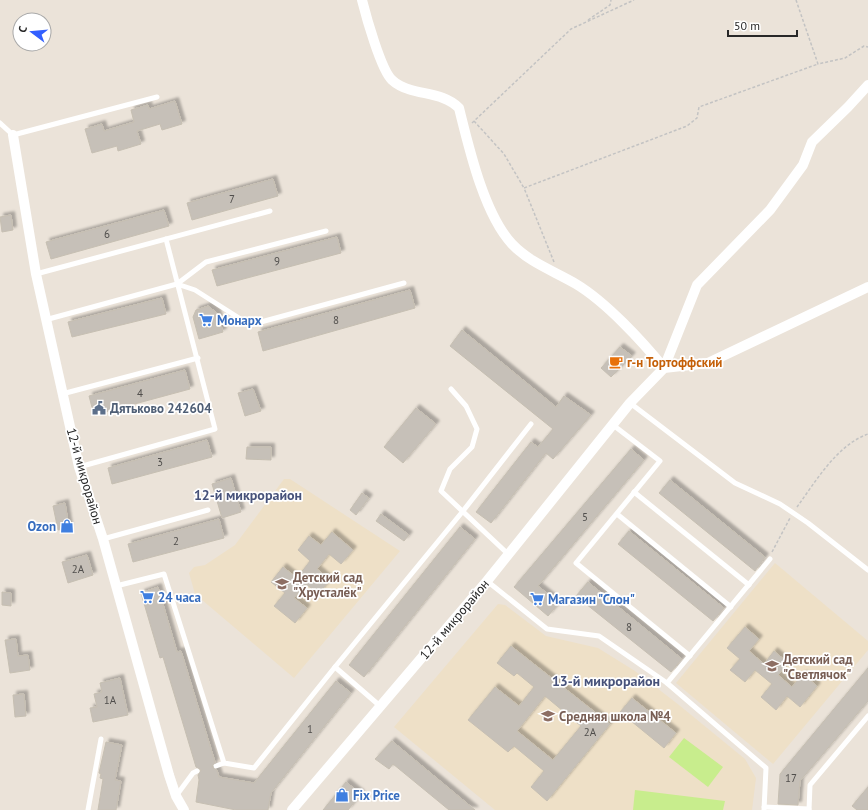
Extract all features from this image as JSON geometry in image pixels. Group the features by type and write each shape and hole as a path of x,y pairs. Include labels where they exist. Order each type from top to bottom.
{"street":[{"path":"362,0 383,65 392,80 408,89 428,93 452,101 459,108 464,131 486,198 498,226 512,244 540,266 576,284 597,300 645,345 664,368"},
{"path":"664,368 697,286 770,210 803,165 812,142 868,85"},
{"name":"12-й микрорайон","path":"13,136 45,320 79,467 103,539 176,796 184,810"},
{"path":"664,368 708,363 868,287"},
{"name":"12-й микрорайон","path":"292,810 487,581 614,425 630,403 664,368"}],"lane":[{"path":"0,123 13,136 157,97"},
{"path":"36,274 270,211"},
{"path":"45,320 177,284 206,262 326,230"},
{"path":"79,467 215,429 166,238"},
{"path":"177,284 194,290 250,325 404,283"},
{"path":"62,394 198,358"},
{"path":"451,389 466,406 477,428 472,447 450,469 441,490 508,554"},
{"path":"630,403 735,483 780,504 793,512 868,570"},
{"path":"216,766 224,763 254,768 334,667 463,511 531,424"},
{"path":"614,425 660,462 576,563 690,656"},
{"path":"634,492 749,585"},
{"path":"103,539 208,510"},
{"path":"617,514 731,607"},
{"path":"667,683 770,559"},
{"path":"116,586 164,574 224,763"},
{"path":"487,581 547,629 599,636 667,683 766,768 764,809 809,810 810,785 868,716"},
{"path":"334,667 380,706"},
{"path":"88,810 101,739"},
{"path":"176,796 193,773 197,771"}],"path":[{"path":"585,23 610,5 611,0"},
{"path":"464,131 571,29 634,0"},
{"path":"796,0 818,64"},
{"path":"524,188 687,126 697,118 699,107 818,64 845,58 864,46 868,46"},
{"path":"459,108 474,121 504,154 524,188 560,276"},
{"path":"770,559 774,545 793,512 824,470 855,439 868,434"}],"shaded area":[{"name":"Детский сад \"Хрусталёк\"","path":"284,479 290,479 400,551 294,678 195,594 189,573 194,567 205,565 235,545"},
{"name":"Детский сад \"Светлячок\"","path":"775,563 868,641 868,650 773,764 676,683"},
{"name":"Средняя школа №4","path":"498,604 505,605 546,636 598,648 635,671 679,705 745,759 756,778 752,810 495,810 394,727"}],"green space":[{"path":"684,738 723,767 708,787 669,757"},
{"path":"635,790 725,801 723,810 633,810"}],"building":[{"path":"175,101 182,124 162,130 160,124 137,131 141,144 118,151 117,146 92,153 85,129 102,124 104,131 134,122 131,110 148,105 149,109"},
{"path":"273,179 278,196 192,220 187,203"},
{"path":"164,210 169,226 51,259 46,242"},
{"path":"11,215 13,230 2,232 0,217"},
{"path":"337,237 341,253 217,286 212,270"},
{"path":"410,290 415,308 263,351 258,332"},
{"path":"162,298 166,314 72,337 68,322"},
{"path":"208,306 217,313 223,332 199,339 193,317 196,310"},
{"path":"462,330 556,407 564,396 591,415 553,459 546,453 491,523 476,512 531,442 538,447 553,429 450,346"},
{"name":"г-н Тортоффский","path":"620,347 632,356 611,377 601,368"},
{"path":"185,370 190,389 94,415 89,396"},
{"path":"253,389 261,411 245,416 238,393"},
{"path":"416,408 436,424 403,463 384,447"},
{"path":"207,440 212,457 112,484 108,468"},
{"path":"247,447 271,447 271,460 246,459"},
{"path":"631,449 644,460 538,586 559,603 548,616 514,587"},
{"path":"231,478 241,512 222,518 212,484"},
{"path":"670,480 765,557 755,571 659,493"},
{"path":"362,493 369,498 356,515 350,510"},
{"path":"65,503 69,528 58,530 53,506"},
{"path":"381,514 409,535 404,541 376,521"},
{"path":"219,519 224,538 133,562 128,544"},
{"path":"460,527 475,539 364,677 349,665"},
{"path":"629,531 724,608 713,621 618,544"},
{"path":"332,532 353,550 341,564 329,554 317,569 330,580 318,594 306,584 294,598 307,608 295,623 274,606 285,593 271,582 283,567 297,578 310,561 298,550 309,536 321,545"},
{"path":"87,555 93,575 68,583 62,562"},
{"path":"588,582 682,659 671,672 576,596"},
{"path":"158,587 177,652 181,651 215,762 212,767 217,770 219,777 254,783 336,681 351,693 271,793 268,810 236,810 196,802 199,780 198,775 201,770 196,767 163,657 160,658 141,593"},
{"path":"2,592 11,593 11,606 2,605"},
{"path":"745,627 759,639 749,651 764,664 774,651 788,663 778,675 792,687 803,674 817,686 800,707 787,696 776,710 761,697 772,684 755,670 745,682 730,670 740,659 727,648"},
{"path":"16,639 18,656 28,655 30,670 10,673 5,640"},
{"path":"511,646 610,724 547,801 531,787 544,771 514,746 508,752 468,720 495,687 519,706 534,687 517,673 514,676 497,663","holes":["545,696 581,726 553,760 517,731"]},
{"path":"868,668 868,701 800,781 798,805 778,804 780,774"},
{"path":"120,678 128,715 93,722 90,708 97,707 94,694 102,692 100,683"},
{"path":"24,694 26,716 15,717 13,695"},
{"path":"632,698 676,733 664,748 620,712"},
{"path":"392,741 475,810 449,810 393,764 389,769 375,759"},
{"path":"106,742 122,745 115,780 121,781 116,810 98,810 103,779 100,778 101,774 99,773"},
{"path":"346,782 361,794 348,810 323,810"},
{"path":"868,787 868,810 857,810 852,806"}],"place":[{"name":"Монарх","path":"206,320"},
{"name":"г-н Тортоффский","path":"616,362"},
{"name":"Дятьково 242604","path":"99,408"},
{"name":"Ozon","path":"67,526"},
{"name":"Детский сад \"Хрусталёк\"","path":"282,584"},
{"name":"24 часа","path":"147,597"},
{"name":"Магазин \"Слон\"","path":"537,599"},
{"name":"Детский сад \"Светлячок\"","path":"772,666"},
{"name":"Средняя школа №4","path":"548,716"},
{"name":"Fix Price","path":"342,795"}],"district":[{"name":"12-й микрорайон","path":"248,495"},
{"name":"13-й микрорайон","path":"606,681"}]}
